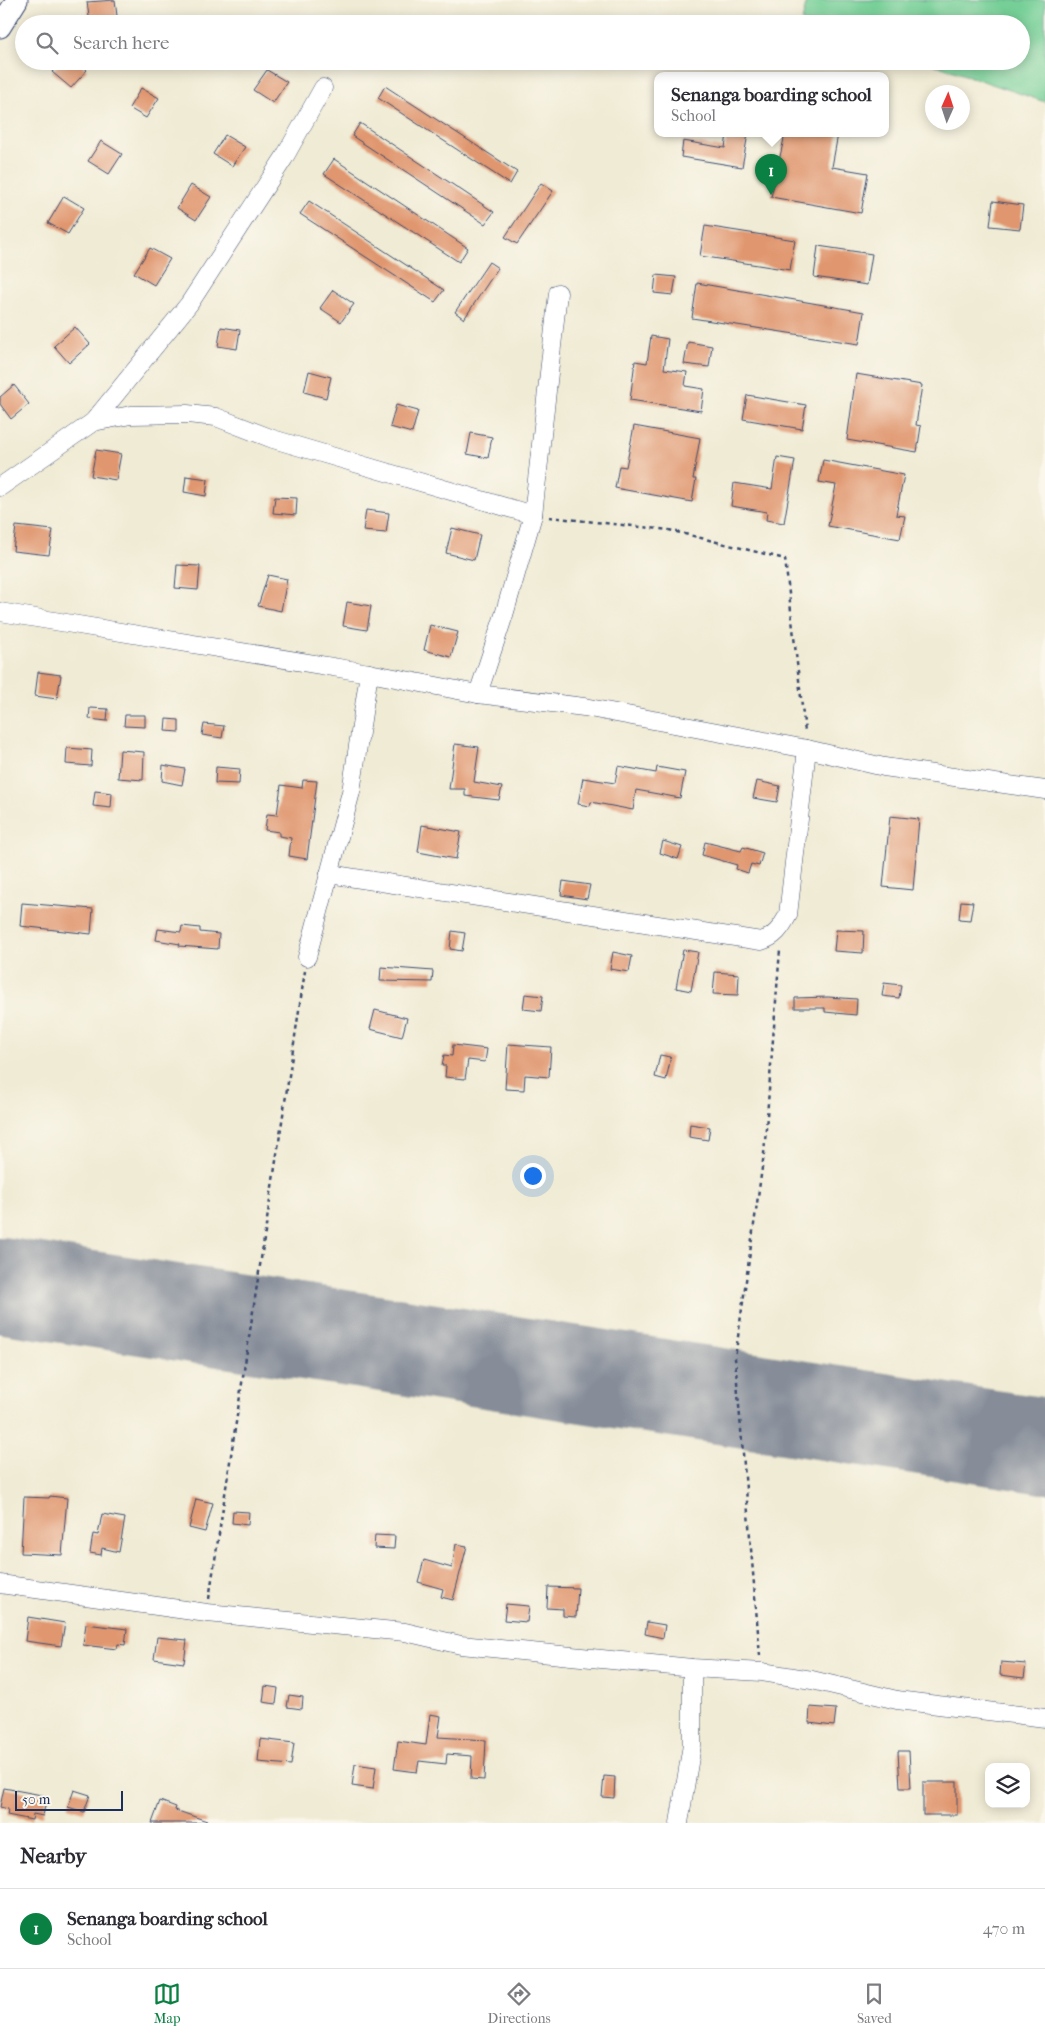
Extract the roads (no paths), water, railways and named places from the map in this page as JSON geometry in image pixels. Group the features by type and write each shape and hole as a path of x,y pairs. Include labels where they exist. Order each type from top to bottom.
{"street":[{"path":"0,27 17,0"},
{"path":"0,487 93,422 189,304 284,158 323,88"},
{"path":"478,694 533,515 558,292"},
{"path":"93,422 131,415 187,414 216,417 282,442 533,515"},
{"path":"0,612 369,673 478,694 584,707 807,749 884,767 1045,790"},
{"path":"307,958 351,792 369,673"},
{"path":"329,874 761,941 771,938 782,927 788,915 807,749"},
{"path":"0,1584 207,1614 405,1632 462,1645 692,1668 762,1672 812,1680 897,1700 1045,1718"},
{"path":"679,1823 692,1745 692,1668"}],"place":[{"name":"Senanga boarding school","path":"771,195"}]}
